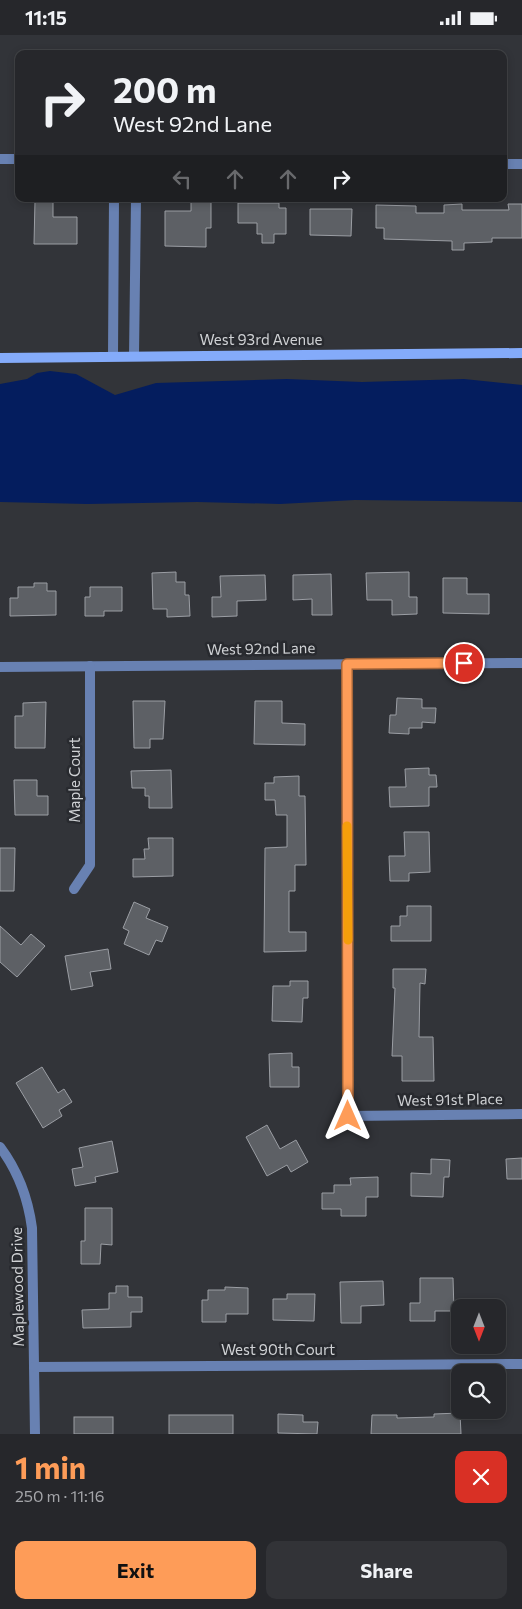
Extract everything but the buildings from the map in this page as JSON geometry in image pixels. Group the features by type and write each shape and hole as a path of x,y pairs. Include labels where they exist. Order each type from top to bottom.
{"street":[{"path":"0,159 15,159"},
{"path":"507,164 522,164"},
{"path":"113,356 114,202"},
{"path":"134,356 136,202"},
{"name":"West 93rd Avenue","path":"0,358 522,353"},
{"name":"West 92nd Lane","path":"0,667 522,663"},
{"name":"West 91st Place","path":"347,664 348,1116 522,1114"},
{"name":"Maple Court","path":"74,889 90,865 90,666"},
{"name":"Maplewood Drive","path":"0,1147 16,1173 30,1213 33,1241 35,1434"},
{"name":"West 90th Court","path":"34,1367 522,1364"}],"shaded area":[{"path":"50,371 76,374 115,395 156,383 287,379 362,382 464,379 522,385 522,502 355,500 280,504 197,502 87,504 0,502 0,384 27,379 37,373"}],"slow traffic":[{"path":"347,826 348,940"}],"route":[{"path":"348,1116 347,664 464,663"}]}
